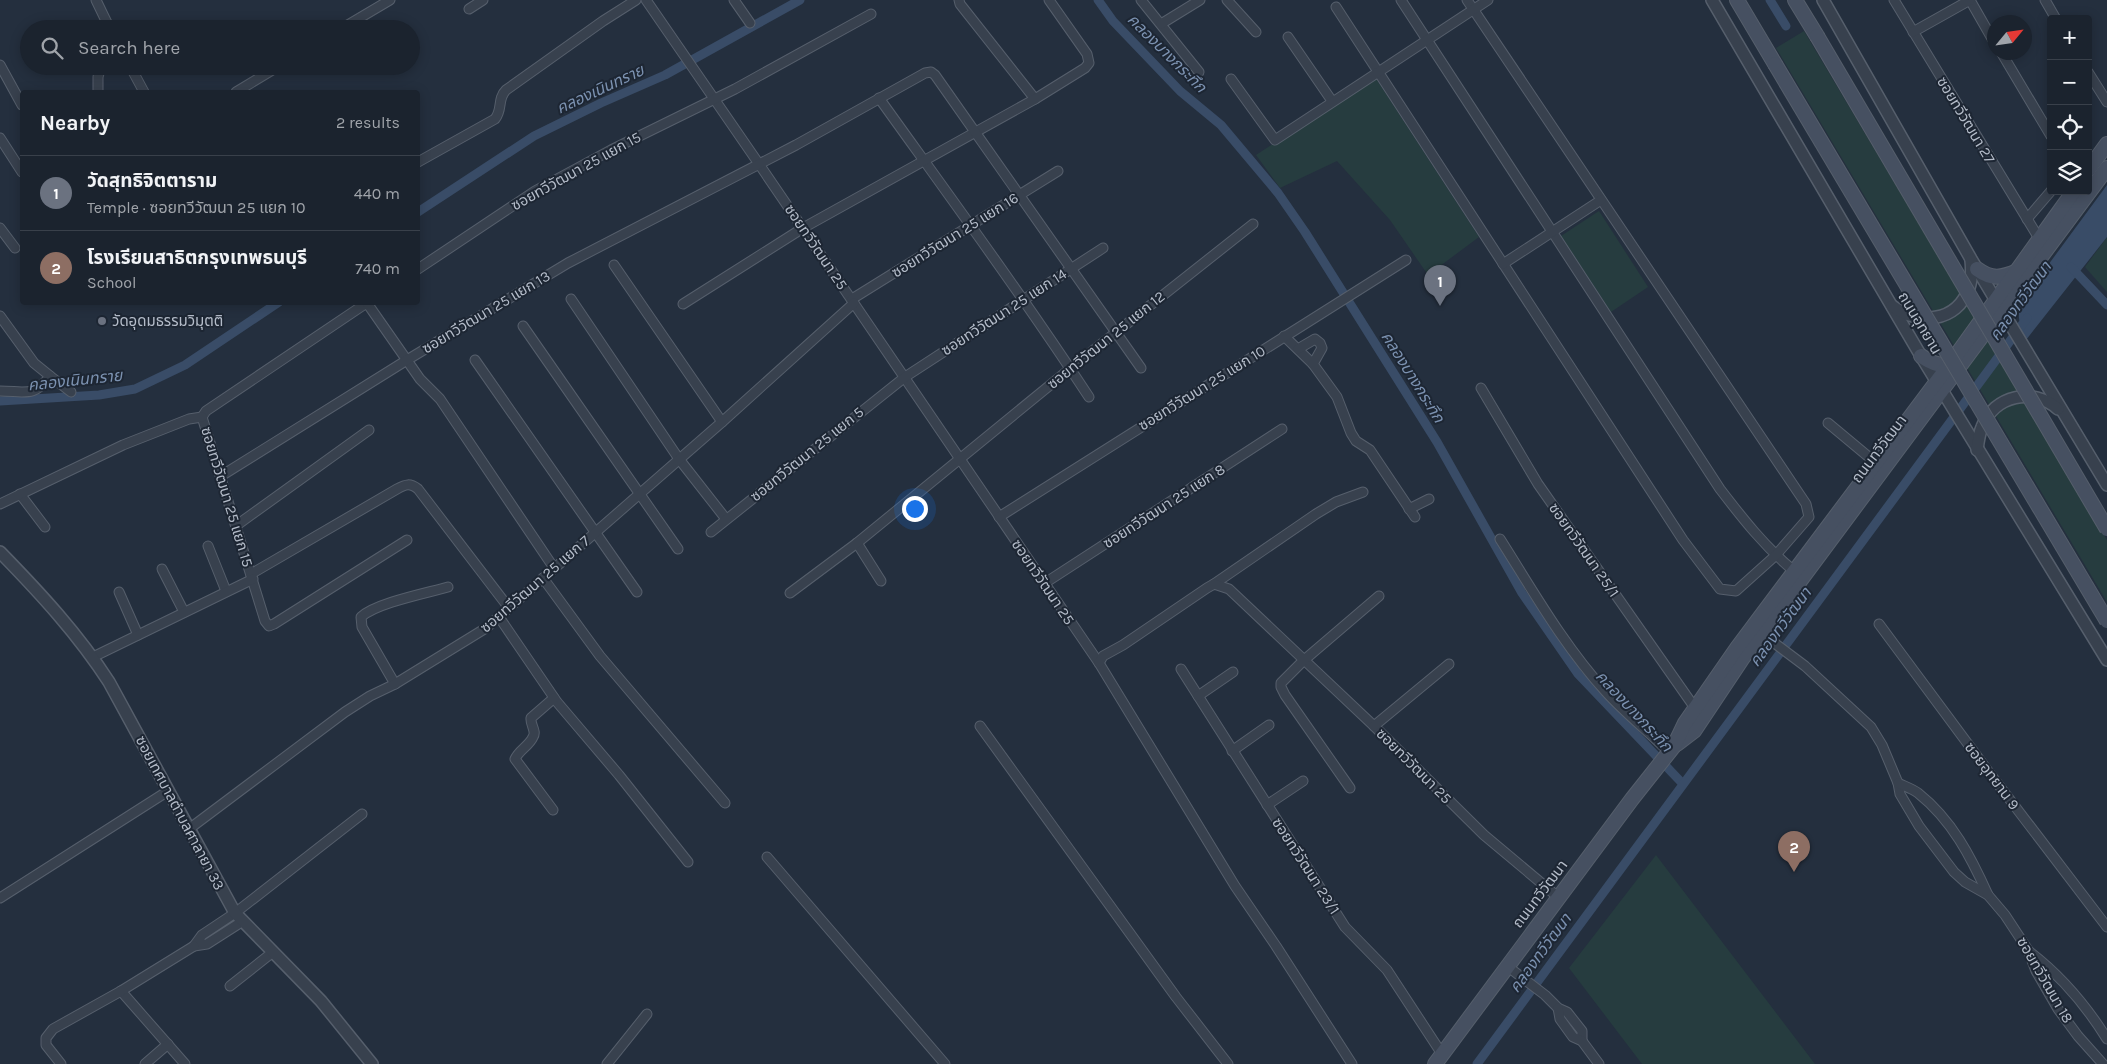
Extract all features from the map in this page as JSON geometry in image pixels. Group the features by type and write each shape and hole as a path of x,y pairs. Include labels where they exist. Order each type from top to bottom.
{"main road":[{"name":"ถนนอุทยาน","path":"1736,0 2107,620"},
{"path":"1795,0 2107,530"},
{"name":"ถนนทวีวัฒนา","path":"1666,756 1694,730 1761,633 2001,309 2104,164 2107,144"},
{"name":"ถนนทวีวัฒนา","path":"2092,168 2104,164"},
{"name":"ถนนทวีวัฒนา","path":"1439,1059 1558,897 1666,756 1685,722 1794,571 1876,463 1942,390 1950,364 2001,309 2018,271 2071,195"},
{"path":"1974,264 1992,278 1999,278 2018,271"},
{"path":"1920,356 1943,366 1950,364"}],"street":[{"path":"96,0 106,20"},
{"path":"356,20 390,0"},
{"path":"469,9 483,0"},
{"path":"420,161 496,118 499,114 501,95 506,90 603,21 636,0"},
{"name":"ซอยทวีวัฒนา 25","path":"646,0 1046,583 1099,663 1235,886 1352,1064"},
{"path":"734,0 750,23"},
{"path":"959,0 960,4 1035,99"},
{"path":"683,304 804,228 925,162 1080,71 1089,63 1087,54 1049,0"},
{"path":"1141,0 1199,72"},
{"path":"1161,24 1200,0"},
{"path":"1227,0 1256,32"},
{"path":"1401,0 1720,489 1748,527 1775,556 1794,571"},
{"path":"1336,7 1683,540 1720,589 1736,591 1775,556 1809,517 1806,504 1467,0"},
{"path":"1231,79 1275,140 1488,0"},
{"name":"ถนนอุทยาน","path":"1712,0 1920,356 2107,660"},
{"path":"1823,0 1974,264 2107,485"},
{"name":"ซอยทวีวัฒนา 27","path":"1894,0 2040,240"},
{"path":"1913,32 1970,0 1987,30"},
{"path":"2045,0 2054,15"},
{"name":"ซอยทวีวัฒนา 25 แยก 15","path":"420,268 535,190 735,89 871,14"},
{"path":"1288,37 1332,101"},
{"path":"2006,60 2047,129"},
{"path":"0,65 20,101"},
{"name":"ซอยทวีวัฒนา 25 แยก 13","path":"221,476 407,360 568,263 759,164 925,73 931,72 935,75 975,133"},
{"path":"98,90 99,75"},
{"path":"135,75 143,90"},
{"path":"239,90 264,75"},
{"path":"2092,78 2107,102"},
{"path":"879,98 969,226 1024,299 1089,397"},
{"path":"975,133 1141,368"},
{"path":"0,138 20,169"},
{"name":"ซอยทวีวัฒนา 25 แยก 16","path":"853,301 1058,171"},
{"path":"2027,220 2048,195"},
{"path":"1504,264 1601,200"},
{"name":"ซอยทวีวัฒนา 25 แยก 12","path":"790,593 857,543 1071,368 1253,224"},
{"path":"0,228 15,248"},
{"name":"ซอยทวีวัฒนา 25 แยก 14","path":"905,377 1103,248"},
{"name":"ซอยทวีวัฒนา 25 แยก 10","path":"999,517 1406,260"},
{"path":"1890,305 1900,312 1921,319 1941,316 1953,310 1964,298 1969,288 1974,264"},
{"path":"614,265 722,422"},
{"path":"571,299 679,459 726,519"},
{"name":"ซอยทวีวัฒนา 25 แยก 7","path":"189,829 346,712 370,696 395,684 474,637 722,422 853,301"},
{"name":"ซอยทวีวัฒนา 25 แยก 15","path":"364,305 206,410 202,417 268,626 407,540"},
{"path":"368,305 420,379 440,400 554,568"},
{"path":"0,316 34,362 71,392"},
{"path":"523,326 678,549"},
{"path":"1284,336 1313,364 1337,397 1356,441 1370,450 1412,513 1429,499"},
{"path":"1298,349 1315,339 1320,343 1322,348 1313,364"},
{"path":"476,360 637,592"},
{"path":"0,391 35,391 50,376"},
{"name":"ซอยทวีวัฒนา 25 แยก 5","path":"711,532 905,377"},
{"name":"ซอยทวีวัฒนา 25/1","path":"1481,388 1538,484 1695,708"},
{"path":"1977,450 1982,426 1990,412 2000,403 2017,397 2035,397 2052,404 2062,412"},
{"path":"0,504 122,445 189,419 202,417"},
{"path":"1828,423 1876,463"},
{"name":"ซอยทวีวัฒนา 25 แยก 8","path":"1046,583 1282,429"},
{"path":"236,526 370,430"},
{"path":"93,657 226,591 406,484 418,489 509,608"},
{"path":"1099,663 1103,656 1214,584 1316,514 1336,502 1363,492"},
{"path":"20,494 45,527"},
{"path":"1500,539 1563,637 1606,693 1666,756"},
{"path":"857,543 881,580"},
{"path":"208,546 226,591"},
{"name":"ซอยเทศบาลตำบลศาลายา 33","path":"0,552 52,606 93,657 109,682 239,917 335,1016 372,1064"},
{"path":"162,569 184,612"},
{"path":"543,578 600,656 725,803"},
{"name":"ซอยทวีวัฒนา 25","path":"1214,584 1229,589 1303,661 1374,726 1484,835 1558,897"},
{"path":"395,684 362,627 361,617 366,612 448,587"},
{"path":"119,592 138,635"},
{"path":"1350,788 1280,687 1286,677 1303,661 1379,596"},
{"path":"499,617 554,698 619,775 688,862"},
{"name":"ซอยอุทยาน 9","path":"1879,624 2107,927"},
{"name":"ซอยทวีวัฒนา 18","path":"1761,633 1805,666 1871,727 1882,744 1903,799 1934,847 1964,882 1988,895"},
{"path":"1374,726 1449,664"},
{"name":"ซอยทวีวัฒนา 23/1","path":"1181,669 1345,927 1386,970 1439,1059"},
{"path":"1198,696 1233,672"},
{"path":"552,810 515,759 533,738 534,732 530,723 531,718 554,698"},
{"path":"1232,751 1269,725"},
{"path":"980,726 1176,997 1228,1064"},
{"path":"1267,805 1303,781"},
{"name":"ซอยทวีวัฒนา 18","path":"1898,782 1917,792 1955,832 1971,859 1988,895 2005,915 2028,950 2036,971 2058,1009 2078,1036 2103,1064"},
{"path":"0,898 168,791"},
{"path":"61,1064 46,1045 46,1038 53,1029 121,991 194,946 202,935 239,917 362,814"},
{"path":"767,857 945,1064"},
{"path":"2028,950 2058,976 2082,1002 2107,1039"},
{"path":"230,986 273,952"},
{"path":"1507,966 1545,995 1558,1008 1567,1012 1582,1031 1582,1042 1599,1064"},
{"path":"121,991 185,1064"},
{"path":"607,1064 647,1014"},
{"path":"145,1064 168,1044"}],"green space":[{"path":"1804,31 2107,540 2107,602 1776,48"},
{"path":"1375,77 1479,237 1428,275 1390,220 1337,161 1280,188 1256,155"},
{"path":"1599,211 1648,287 1611,312 1561,236"},
{"path":"2107,237 2107,292 2085,267"},
{"path":"1656,855 1815,1064 1642,1064 1569,968"}],"water":[{"path":"2107,185 2107,237 2026,340 2019,321 2019,313 2026,290 2040,276"}],"waterway":[{"name":"คลองเนินทราย","path":"420,211 534,136 601,103 665,75 800,0"},
{"name":"คลองบางกระทึก","path":"1098,0 1113,21 1180,91 1221,125 1278,193 1305,232 1437,442 1522,593 1578,674 1683,784"},
{"path":"1770,0 1786,26"},
{"path":"2071,267 2107,305"},
{"name":"คลองเนินทราย","path":"0,401 99,395 135,389 185,365 275,305"},
{"name":"คลองทวีวัฒนา","path":"1477,1064 2027,318"}],"place":[{"name":"วัดสุทธิจิตตาราม","path":"1440,306"},
{"name":"วัดอุดมธรรมวิมุตติ","path":"102,321"},
{"name":"โรงเรียนสาธิตกรุงเทพธนบุรี","path":"1794,872"}]}
